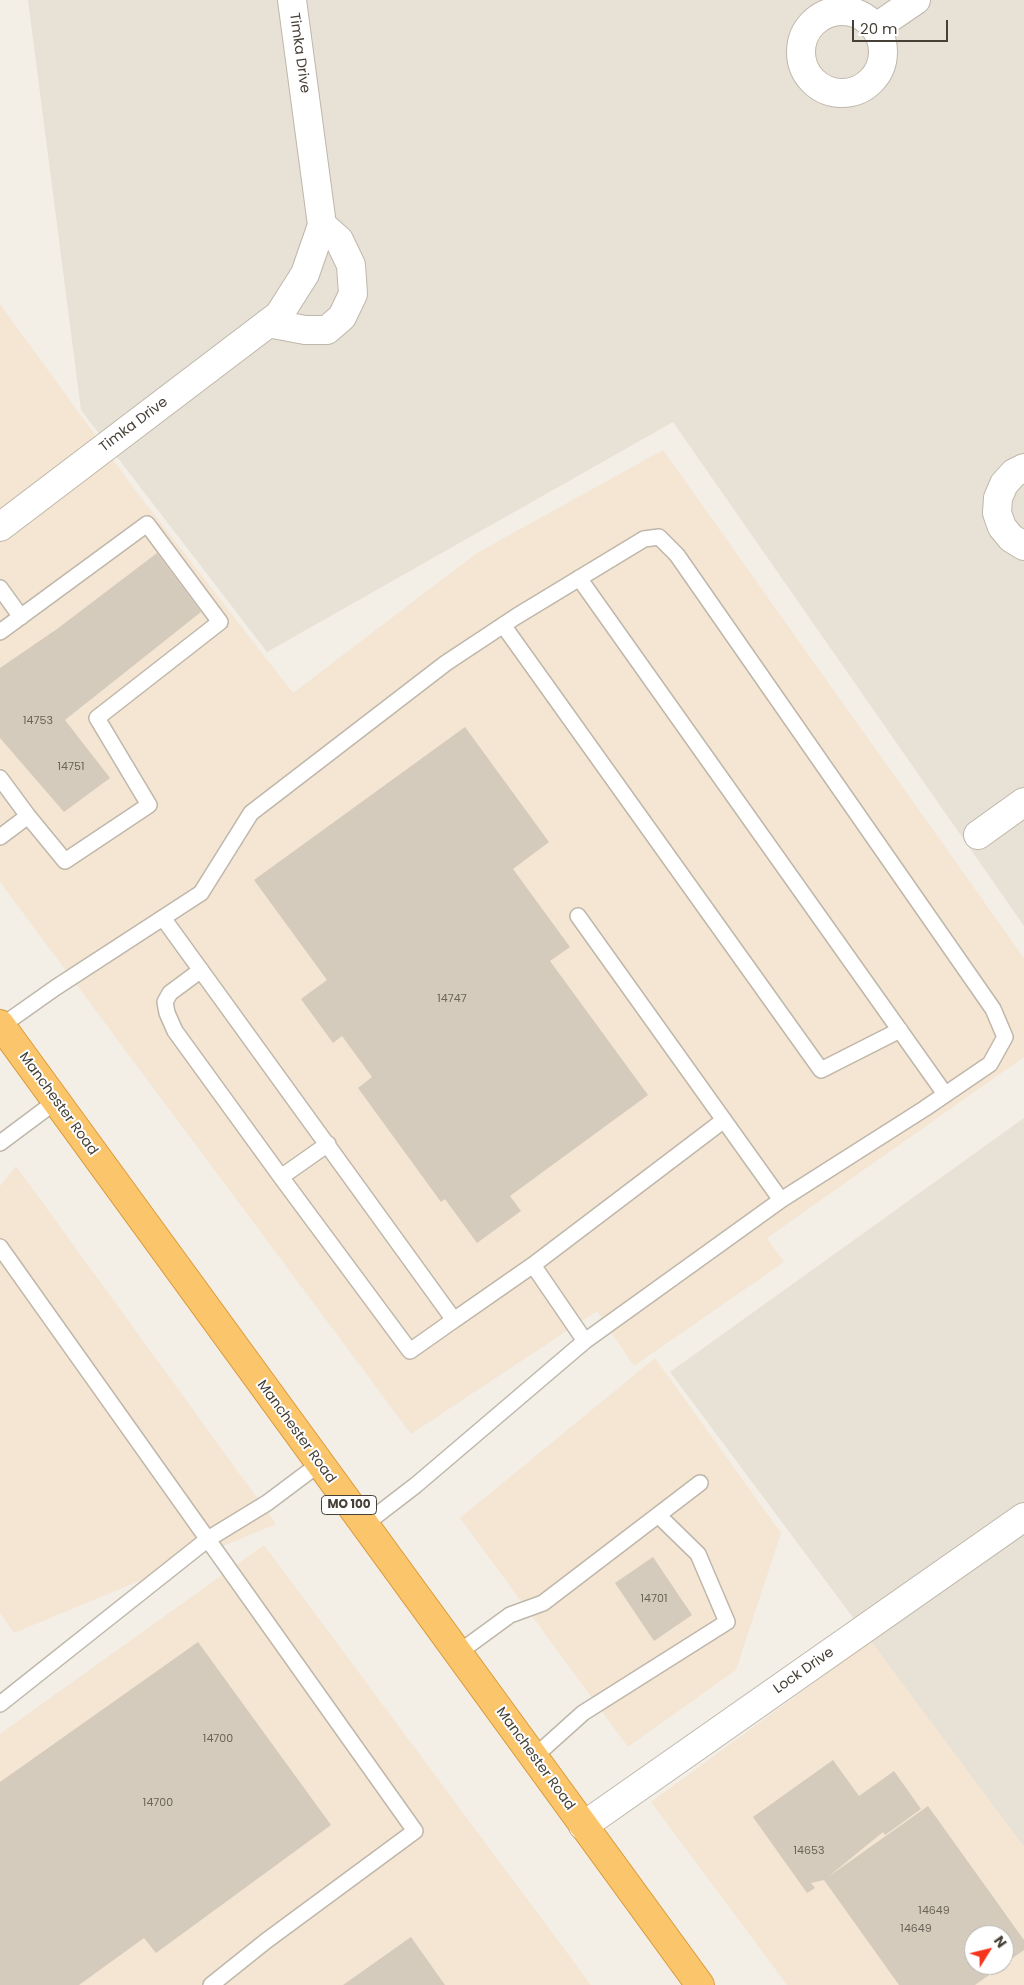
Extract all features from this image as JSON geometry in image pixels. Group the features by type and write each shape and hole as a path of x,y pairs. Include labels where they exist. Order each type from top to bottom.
{"highway":[{"name":"Manchester Road","path":"0,1025 700,1985"}],"street":[{"name":"Timka Drive","path":"0,527 279,315 305,274 322,224 292,0"},
{"path":"876,28 916,0"},
{"path":"268,323 304,330 327,330 342,317 353,294 351,265 339,240 322,224"},
{"path":"1024,468 1014,473 1004,484 998,498 997,513 1006,532 1011,538 1024,546"},
{"path":"978,835 1024,802"},
{"name":"Lock Drive","path":"584,1826 1024,1517"}],"lane":[{"path":"0,632 147,524 220,622 97,718 149,805 65,861 0,778"},
{"path":"0,1025 201,893 251,813 446,663 503,625 644,539 659,537 677,554 993,1009 1005,1037 990,1064 781,1200 585,1341 416,1485 364,1525"},
{"path":"579,578 945,1094"},
{"path":"0,588 21,617"},
{"path":"503,625 821,1070 900,1030"},
{"path":"0,837 28,816"},
{"path":"578,916 781,1200"},
{"path":"163,918 454,1320"},
{"path":"201,970 170,993 165,1002 167,1013 175,1031 410,1351 533,1265 724,1120"},
{"path":"0,1143 55,1102"},
{"path":"281,1177 328,1144"},
{"path":"0,1247 415,1831 210,1985"},
{"path":"533,1265 585,1341"},
{"path":"0,1704 208,1539 267,1503 319,1464"},
{"path":"458,1653 510,1615 543,1603 700,1483"},
{"path":"534,1757 583,1713 727,1622 698,1554 658,1515"}],"shaded area":[{"path":"28,0 1024,0 1024,926 673,422 267,652 81,410"},
{"path":"0,304 132,486 293,693 477,553 663,450 1024,958 1024,1057 767,1238 784,1262 634,1366 597,1311 411,1434 0,882"},
{"path":"1024,1118 1024,1847 670,1372"},
{"path":"16,1166 276,1524 14,1633 0,1613 0,1186"},
{"path":"655,1358 781,1533 736,1670 628,1747 460,1518"},
{"path":"264,1545 591,1985 0,1985 0,1734"},
{"path":"871,1641 1024,1847 1024,1985 787,1985 651,1802"}],"building":[{"path":"157,553 201,612 65,720 110,778 64,812 0,738 0,668 57,629"},
{"path":"465,727 549,842 513,869 570,947 550,961 648,1095 510,1196 521,1211 477,1243 445,1199 441,1202 358,1088 372,1077 342,1036 333,1043 301,999 327,980 254,880"},
{"path":"653,1557 692,1615 654,1641 615,1583"},
{"path":"198,1642 331,1825 156,1953 144,1938 79,1985 0,1985 0,1782"},
{"path":"833,1760 859,1796 894,1771 921,1809 885,1835 883,1832 828,1877 928,1806 1013,1925 964,1925 964,1975 989,1975 975,1985 899,1985 824,1880 811,1883 815,1888 807,1893 753,1817"},
{"path":"1014,1926 1024,1940 1024,1950 1014,1957"},
{"path":"411,1937 445,1985 343,1985"}]}
